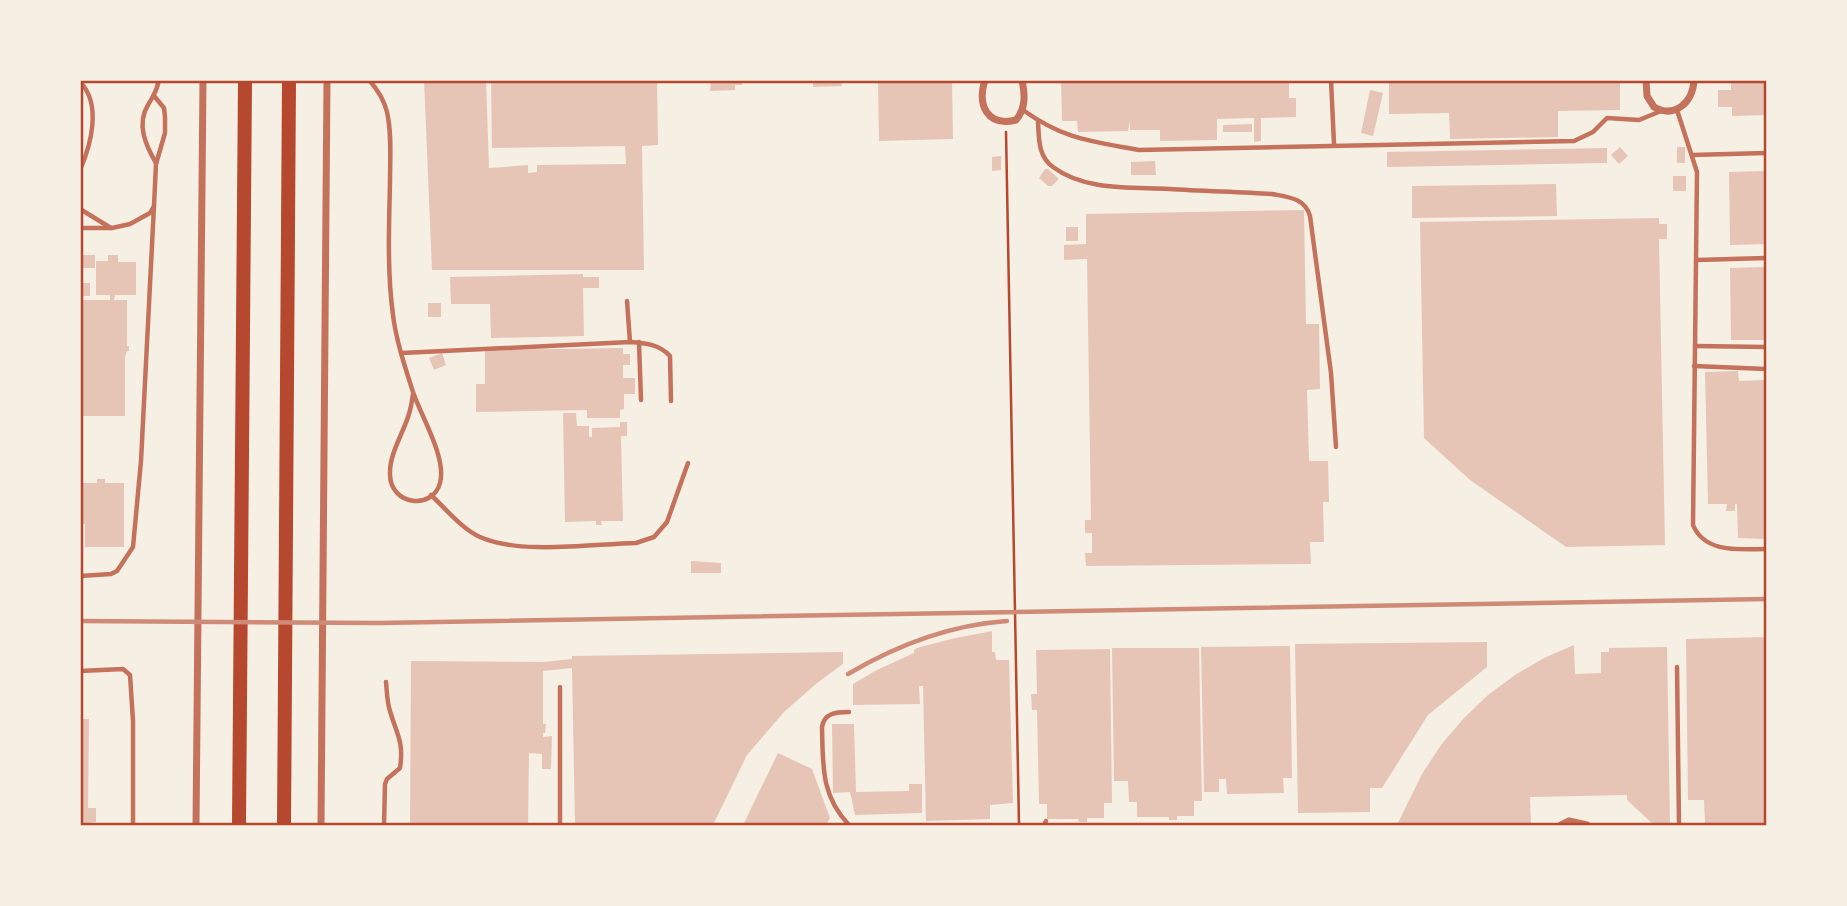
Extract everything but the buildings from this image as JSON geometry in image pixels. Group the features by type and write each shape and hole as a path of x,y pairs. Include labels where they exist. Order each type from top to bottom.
{"highway":[{"path":"239,825 244,80"},
{"path":"284,825 289,80"}],"street":[{"path":"196,825 203,80"},
{"path":"321,825 327,80"},
{"path":"985,80 982,96 984,107 989,115 1006,122 1016,120 1023,110 1025,102 1022,80"},
{"path":"1646,80 1647,96 1654,107 1661,111 1677,110 1691,95 1694,80"},
{"path":"1561,825 1569,821 1587,825"}],"lane":[{"path":"156,164 143,136 147,106 155,97 159,80"},
{"path":"369,80 382,97 388,114 389,281 393,317 414,394 439,463 441,481 435,493 421,500 404,499 394,490 390,480 392,460 414,394"},
{"path":"1331,80 1334,144"},
{"path":"80,82 92,99 93,113 80,170"},
{"path":"80,576 111,574 117,571 133,547 141,461 156,164 165,133 166,117 164,108 155,97"},
{"path":"1023,110 1057,132 1077,139 1139,149 1574,141 1593,132 1607,118 1639,120 1661,111"},
{"path":"1677,110 1697,172 1693,525 1700,536 1711,544 1730,549 1766,550"},
{"path":"1038,121 1040,148 1047,161 1077,179 1113,187 1272,194 1297,200 1305,206 1310,216 1331,373 1336,447"},
{"path":"1692,155 1766,153"},
{"path":"80,228 112,228 139,221 155,206"},
{"path":"80,209 112,228"},
{"path":"1697,260 1766,258"},
{"path":"626,301 630,342"},
{"path":"402,353 639,342 657,346 670,356 671,401"},
{"path":"639,342 641,400"},
{"path":"1695,346 1766,347"},
{"path":"1694,366 1766,369"},
{"path":"431,495 480,537 508,545 636,542 654,537 667,522 688,463"},
{"path":"1677,667 1679,825"},
{"path":"80,671 123,669 130,675 133,825"},
{"path":"384,825 385,784 400,768 401,751 399,732 388,703 386,682"},
{"path":"560,687 560,825"},
{"path":"849,712 838,712 823,720 822,736 831,803 849,825"}],"path":[{"path":"1006,122 1019,825"}],"railway":[{"path":"80,621 379,623 1766,599"},
{"path":"848,674 885,654 924,638 965,627 1007,621"}]}
